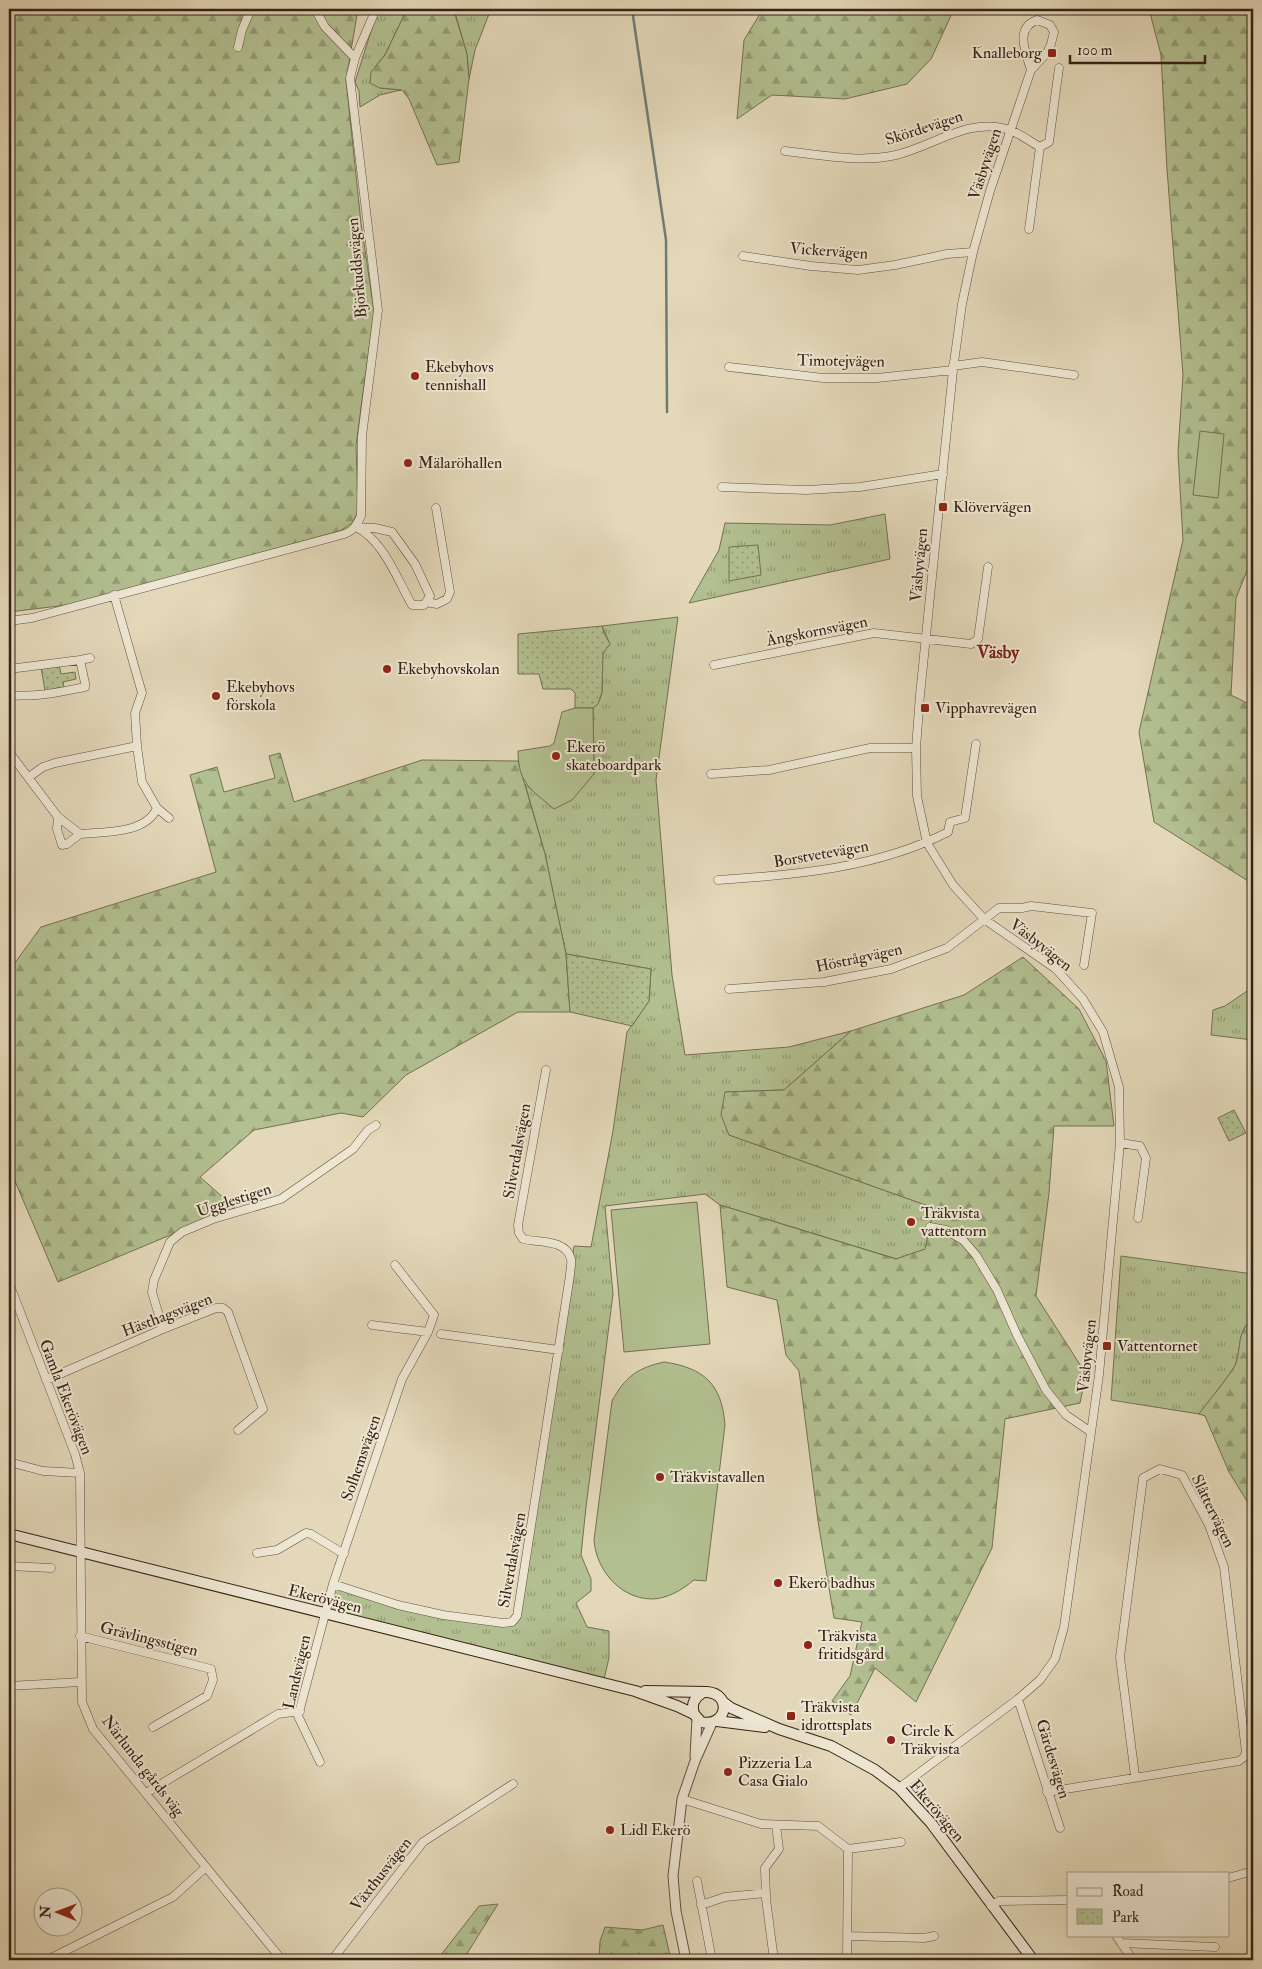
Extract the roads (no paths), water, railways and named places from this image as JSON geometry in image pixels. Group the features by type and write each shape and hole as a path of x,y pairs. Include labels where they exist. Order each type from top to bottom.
{"main road":[{"name":"Ekerövägen","path":"9,1534 80,1554 635,1691 678,1706 695,1716"},
{"name":"Ekerövägen","path":"635,1691 702,1693"},
{"path":"702,1693 716,1694 723,1702 723,1712 715,1722 702,1722 695,1716 693,1703 702,1693"},
{"name":"Ekerövägen","path":"723,1702 731,1708 779,1729 831,1746 875,1770 899,1788 931,1823 1033,1960"},
{"name":"Ekerövägen","path":"715,1722 779,1729"}],"street":[{"path":"238,47 242,30 251,9"},
{"path":"315,9 325,27 356,58"},
{"name":"Björkuddsvägen","path":"356,527 361,516 362,436 378,310 350,78 373,16 373,9"},
{"name":"Väsbyvägen","path":"899,1788 1018,1699 1040,1680 1055,1659 1064,1627 1100,1365 1120,1143 1119,1087 1104,1032 1083,999 1056,969 984,919 952,885 927,843 916,796 916,748 926,638 953,368 962,304 973,252 990,191 1031,70 1047,53 1051,44 1054,32 1050,25 1037,20 1030,23 1025,30 1023,42 1031,70"},
{"path":"1029,229 1040,147 1049,142 1059,68"},
{"name":"Skördevägen","path":"785,151 858,158 896,155 974,126 990,125 1011,130 1040,147"},
{"name":"Vickervägen","path":"743,256 811,266 858,270 895,265 946,254 973,252"},
{"name":"Timotejvägen","path":"729,367 823,378 877,378 953,368 982,362 1074,375"},
{"path":"722,487 806,490 860,487 942,474"},
{"path":"426,602 437,604 447,599 450,592 436,508"},
{"path":"9,621 32,618 341,536 356,527 375,528 392,532 415,564 430,596 424,605 412,605 380,548 367,533 356,527"},
{"name":"Ängskornsvägen","path":"714,665 874,633 971,644 978,639 988,567"},
{"path":"114,595 142,693 135,714 142,782 157,808 169,818"},
{"path":"9,669 90,658"},
{"path":"9,696 22,694 36,696 85,687 80,660"},
{"name":"Borstvetevägen","path":"718,880 782,876 854,865 927,843 948,832 950,822 965,818 976,744"},
{"path":"29,777 42,767 55,763 137,746"},
{"path":"711,774 769,770 870,748 916,748"},
{"path":"9,752 58,817 80,834"},
{"path":"58,817 57,829 62,846 80,834 129,829 146,822 154,815 157,808"},
{"name":"Höstrågvägen","path":"729,989 824,982 891,969 947,948 999,908 1031,906 1092,913 1084,965"},
{"name":"Silverdalsvägen","path":"333,1584 398,1605 443,1615 503,1622 512,1622 517,1616 559,1350 571,1260 567,1251 558,1244 523,1239 519,1233 518,1225 546,1070"},
{"name":"Ugglestigen","path":"163,1329 152,1292 154,1280 170,1242 182,1232 205,1222 281,1199 353,1149 368,1130 376,1125"},
{"path":"1120,1143 1140,1146 1146,1158 1138,1218"},
{"path":"930,1227 946,1230 963,1240 976,1255 997,1290 1017,1335 1046,1390 1066,1415 1091,1432"},
{"name":"Solhemsvägen","path":"324,1615 402,1379 428,1332 434,1315 395,1266"},
{"name":"Gamla Ekerövägen","path":"9,1283 75,1454 80,1473 80,1554"},
{"name":"Hästhagsvägen","path":"46,1380 163,1329 216,1308 223,1308 228,1312 263,1409 238,1430"},
{"path":"372,1325 428,1332"},
{"path":"441,1334 559,1350"},
{"path":"9,1462 43,1471 80,1473"},
{"name":"Slåttervägen","path":"1047,1792 1136,1776 1239,1761 1246,1752 1224,1567 1208,1525 1182,1475 1160,1469 1143,1478 1120,1657 1136,1776"},
{"path":"256,1553 277,1550 306,1533 312,1534 344,1554"},
{"name":"Närlunda gårds väg","path":"80,1554 82,1702 94,1729 282,1960"},
{"path":"9,1566 51,1568"},
{"name":"Landsvägen","path":"320,1762 298,1716 324,1615"},
{"name":"Grävlingsstigen","path":"80,1636 211,1670 213,1680 207,1696 153,1727"},
{"path":"9,1686 81,1682"},
{"name":"Gärdesvägen","path":"1018,1699 1060,1828"},
{"path":"146,1793 278,1714 300,1711"},
{"path":"695,1716 695,1761"},
{"path":"686,1960 676,1911 673,1876 682,1799 695,1761 715,1722"},
{"name":"Växthusvägen","path":"332,1960 423,1842 513,1784"},
{"path":"682,1799 761,1824 818,1826 848,1849 901,1842"},
{"path":"774,1960 765,1868 779,1849 776,1825"},
{"path":"847,1960 848,1849"},
{"path":"48,1960 173,1897 206,1867"},
{"path":"1230,1877 1253,1871"},
{"path":"697,1881 712,1960"},
{"path":"702,1905 724,1897 766,1893"},
{"path":"991,1906 999,1901 1067,1900"},
{"path":"847,1936 924,1938 934,1936"},
{"path":"1117,1936 1133,1960"},
{"path":"1121,1942 1215,1947"}],"waterway":[{"path":"632,9 666,240 667,412"}],"place":[{"name":"Knalleborg","path":"1052,53"},
{"name":"Ekebyhovs tennishall","path":"415,376"},
{"name":"Mälaröhallen","path":"408,463"},
{"name":"Klövervägen","path":"943,507"},
{"name":"Ekebyhovskolan","path":"387,669"},
{"name":"Ekebyhovs förskola","path":"216,696"},
{"name":"Vipphavrevägen","path":"925,708"},
{"name":"Ekerö skateboardpark","path":"556,756"},
{"name":"Träkvista vattentorn","path":"911,1222"},
{"name":"Vattentornet","path":"1107,1346"},
{"name":"Träkvistavallen","path":"660,1477"},
{"name":"Ekerö badhus","path":"778,1583"},
{"name":"Träkvista fritidsgård","path":"808,1645"},
{"name":"Träkvista idrottsplats","path":"791,1716"},
{"name":"Circle K Träkvista","path":"891,1740"},
{"name":"Pizzeria La Casa Gialo","path":"728,1772"},
{"name":"Lidl Ekerö","path":"610,1830"}],"district":[{"name":"Väsby","path":"998,652"}]}
